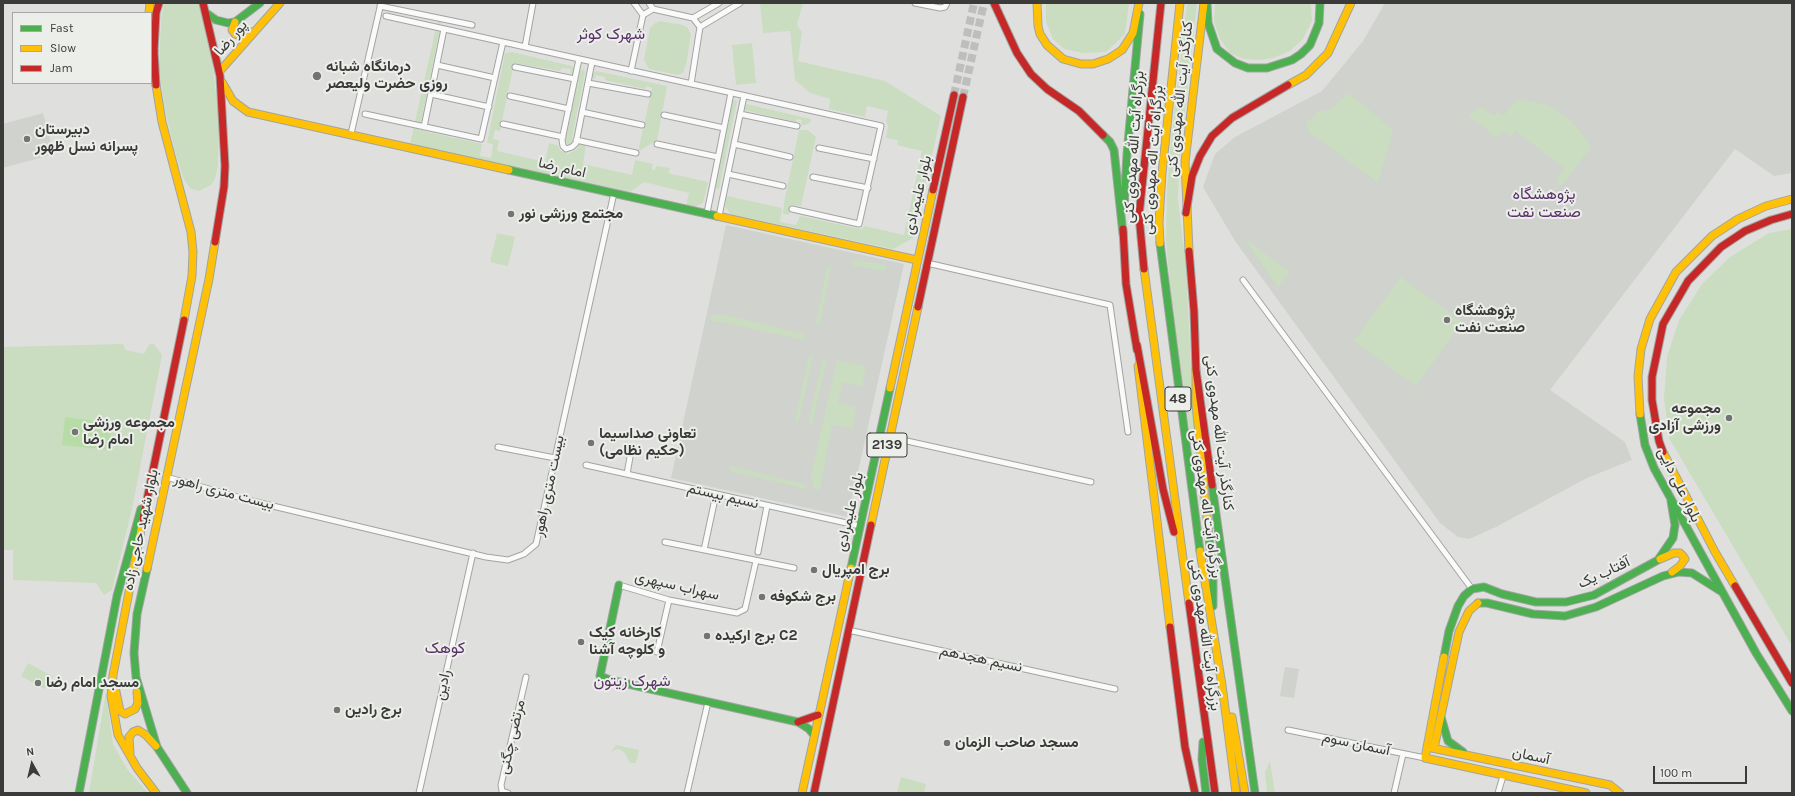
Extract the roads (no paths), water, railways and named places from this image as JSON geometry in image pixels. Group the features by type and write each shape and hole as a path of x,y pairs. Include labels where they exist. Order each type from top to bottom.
{"main road":[{"path":"150,3 153,13 154,51"},
{"path":"153,13 158,3"},
{"path":"203,3 220,74"},
{"name":"پور رضا","path":"206,13 222,23 235,22 260,3"},
{"path":"277,6 286,3"},
{"path":"994,3 1017,53 1031,74 1047,90 1083,115 1110,142 1114,150 1123,234 1126,284 1163,489 1183,568"},
{"path":"1036,3 1038,26 1047,45 1063,59 1081,64 1093,64 1108,59 1122,50 1132,33 1140,3"},
{"path":"1123,234 1127,154 1140,3"},
{"name":"بزرگراه آیت الله مهدوی کنی","path":"1161,3 1139,216 1148,306 1204,722 1215,793"},
{"name":"بزرگراه آیت اله مهدوی کنی","path":"1180,3 1162,173 1159,222 1161,260 1202,576 1212,623 1222,685 1236,793"},
{"name":"کنارگذر آیت الله مهدوی کنی","path":"1204,3 1185,162 1186,213 1194,311 1196,370 1254,793"},
{"path":"1207,3 1208,22 1217,50 1236,63 1248,68 1267,68 1292,60 1310,45 1319,23 1320,3"},
{"path":"1186,213 1192,176 1200,156 1212,136 1232,118 1306,75 1318,64 1328,53 1351,3"},
{"name":"پور رضا","path":"220,74 255,30 277,6"},
{"path":"235,22 232,30 239,37 255,30"},
{"path":"152,44 154,51"},
{"name":"بلوار شهید حاجی زاده","path":"154,51 155,78 162,122 191,232 193,252 192,276 178,352 152,468 113,675 113,716 118,735 132,759 156,793"},
{"name":"امام رضا","path":"220,74 233,101 248,112 926,262"},
{"name":"بلوار شهید حاجی زاده","path":"187,793 157,748 136,677 134,653 137,614 199,324 222,207 225,166 220,74"},
{"name":"بلوار علیمرادی","path":"802,793 954,95"},
{"name":"بلوار علیمرادی","path":"814,793 926,262 963,97"},
{"name":"بلوار علی دایی","path":"1792,199 1766,206 1738,218 1712,236 1676,272 1663,293 1650,319 1641,349 1638,376 1638,401 1645,445 1654,468 1756,653 1792,711"},
{"name":"بلوار علی دایی","path":"1792,214 1771,220 1745,231 1721,247 1688,281 1675,300 1663,324 1652,377 1652,400 1658,434 1667,462 1715,552 1792,683"},
{"path":"1137,345 1138,383 1185,748 1195,793"},
{"path":"1196,370 1196,404 1213,577 1212,623"},
{"path":"79,793 117,596 152,468"},
{"name":"آفتاب یک","path":"1472,589 1484,586 1502,594 1536,602 1566,602 1594,595 1658,560 1673,538 1675,525 1670,499"},
{"path":"1658,560 1674,553 1680,553 1685,558 1680,566 1670,574"},
{"name":"آفتاب یک","path":"1478,603 1487,603 1532,614 1565,616 1596,607 1670,574 1679,572 1692,573 1722,592"},
{"name":"سهراب سپهری","path":"619,585 600,676 610,680 798,722 809,729 814,735"},
{"path":"1424,758 1430,748 1441,716 1458,632 1469,611 1478,603 1472,589 1464,596 1458,606 1449,631 1430,748"},
{"path":"113,675 120,711 125,714 130,713 135,709 138,703 136,677"},
{"path":"1222,685 1230,708 1245,793"},
{"path":"798,722 818,715"},
{"path":"1441,716 1448,741 1454,747 1470,756"},
{"path":"1204,722 1202,759 1206,793"},
{"path":"132,759 129,746 129,737 133,732 138,730 146,735 157,748"},
{"name":"آسمان","path":"1430,748 1610,785 1620,793"},
{"name":"آسمان","path":"1424,758 1586,793"}],"street":[{"path":"524,47 533,3"},
{"path":"634,3 643,15"},
{"path":"649,3 653,9"},
{"path":"694,18 719,3"},
{"path":"700,26 740,3"},
{"path":"915,3 940,8 945,6 947,3"},
{"path":"351,134 381,5 472,25"},
{"path":"631,70 643,15 653,9 694,18 700,26 690,84"},
{"path":"386,16 882,126 859,224 792,209"},
{"path":"424,127 444,29"},
{"path":"365,114 481,139 503,42"},
{"path":"579,59 562,143 566,148 574,146 576,140 592,62"},
{"path":"437,65 496,78"},
{"path":"515,67 575,79"},
{"path":"588,83 648,94"},
{"path":"707,213 731,93"},
{"path":"431,94 489,108"},
{"path":"510,96 569,109"},
{"path":"719,216 744,96"},
{"path":"582,112 642,125"},
{"path":"740,114 797,126"},
{"path":"664,115 724,128"},
{"path":"504,124 563,137"},
{"path":"576,140 636,153"},
{"path":"657,144 718,157"},
{"path":"734,144 790,156"},
{"path":"819,148 874,159"},
{"path":"728,174 783,186"},
{"path":"813,177 868,188"},
{"name":"بیست متری راهور","path":"166,477 252,501 473,553 508,560 524,554 536,544 614,193"},
{"path":"926,262 1110,305 1128,432"},
{"path":"1242,280 1472,589"},
{"path":"889,437 1091,482"},
{"path":"498,447 555,458"},
{"path":"627,474 630,457"},
{"name":"نسیم بیستم","path":"586,465 860,526"},
{"path":"704,550 716,494"},
{"path":"758,552 767,506"},
{"path":"665,542 794,568"},
{"name":"رادین","path":"419,793 473,553"},
{"name":"سهراب سپهری","path":"619,585 669,600 737,613 746,609 756,561"},
{"path":"657,652 669,600"},
{"name":"نسیم هجدهم","path":"848,630 1115,689"},
{"name":"مرتضی چگنی","path":"508,793 502,791 501,785 526,677"},
{"path":"687,793 708,702"},
{"name":"آسمان سوم","path":"1288,730 1424,758"},
{"path":"1394,793 1404,754"},
{"path":"1498,793 1503,776"}],"tunnel":[{"path":"954,95 974,3"},
{"path":"963,97 984,3"}],"place":[{"name":"درمانگاه شبانه روزی حضرت ولیعصر","path":"317,76"},
{"name":"دبیرستان پسرانه نسل ظهور","path":"27,139"},
{"name":"مجتمع ورزشی نور","path":"511,214"},
{"name":"پژوهشگاه صنعت نفت","path":"1447,320"},
{"name":"مجموعه ورزشی آزادی","path":"1729,418"},
{"name":"مجموعه ورزشی امام رضا","path":"75,432"},
{"name":"تعاونی صداسیما (حکیم نظامی)","path":"591,443"},
{"name":"برج امپریال","path":"814,570"},
{"name":"برج شکوفه","path":"762,597"},
{"name":"برج ارکیده C2","path":"707,636"},
{"name":"کارخانه کیک و کلوچه آشنا","path":"581,642"},
{"name":"مسجد امام رضا","path":"38,683"},
{"name":"برج رادین","path":"337,710"},
{"name":"مسجد صاحب الزمان","path":"947,743"}],"district":[{"name":"شهرک کوثر","path":"611,34"},
{"name":"پژوهشگاه صنعت نفت","path":"1544,203"},
{"name":"کوهک","path":"445,648"},
{"name":"شهرک زیتون","path":"632,681"}]}
